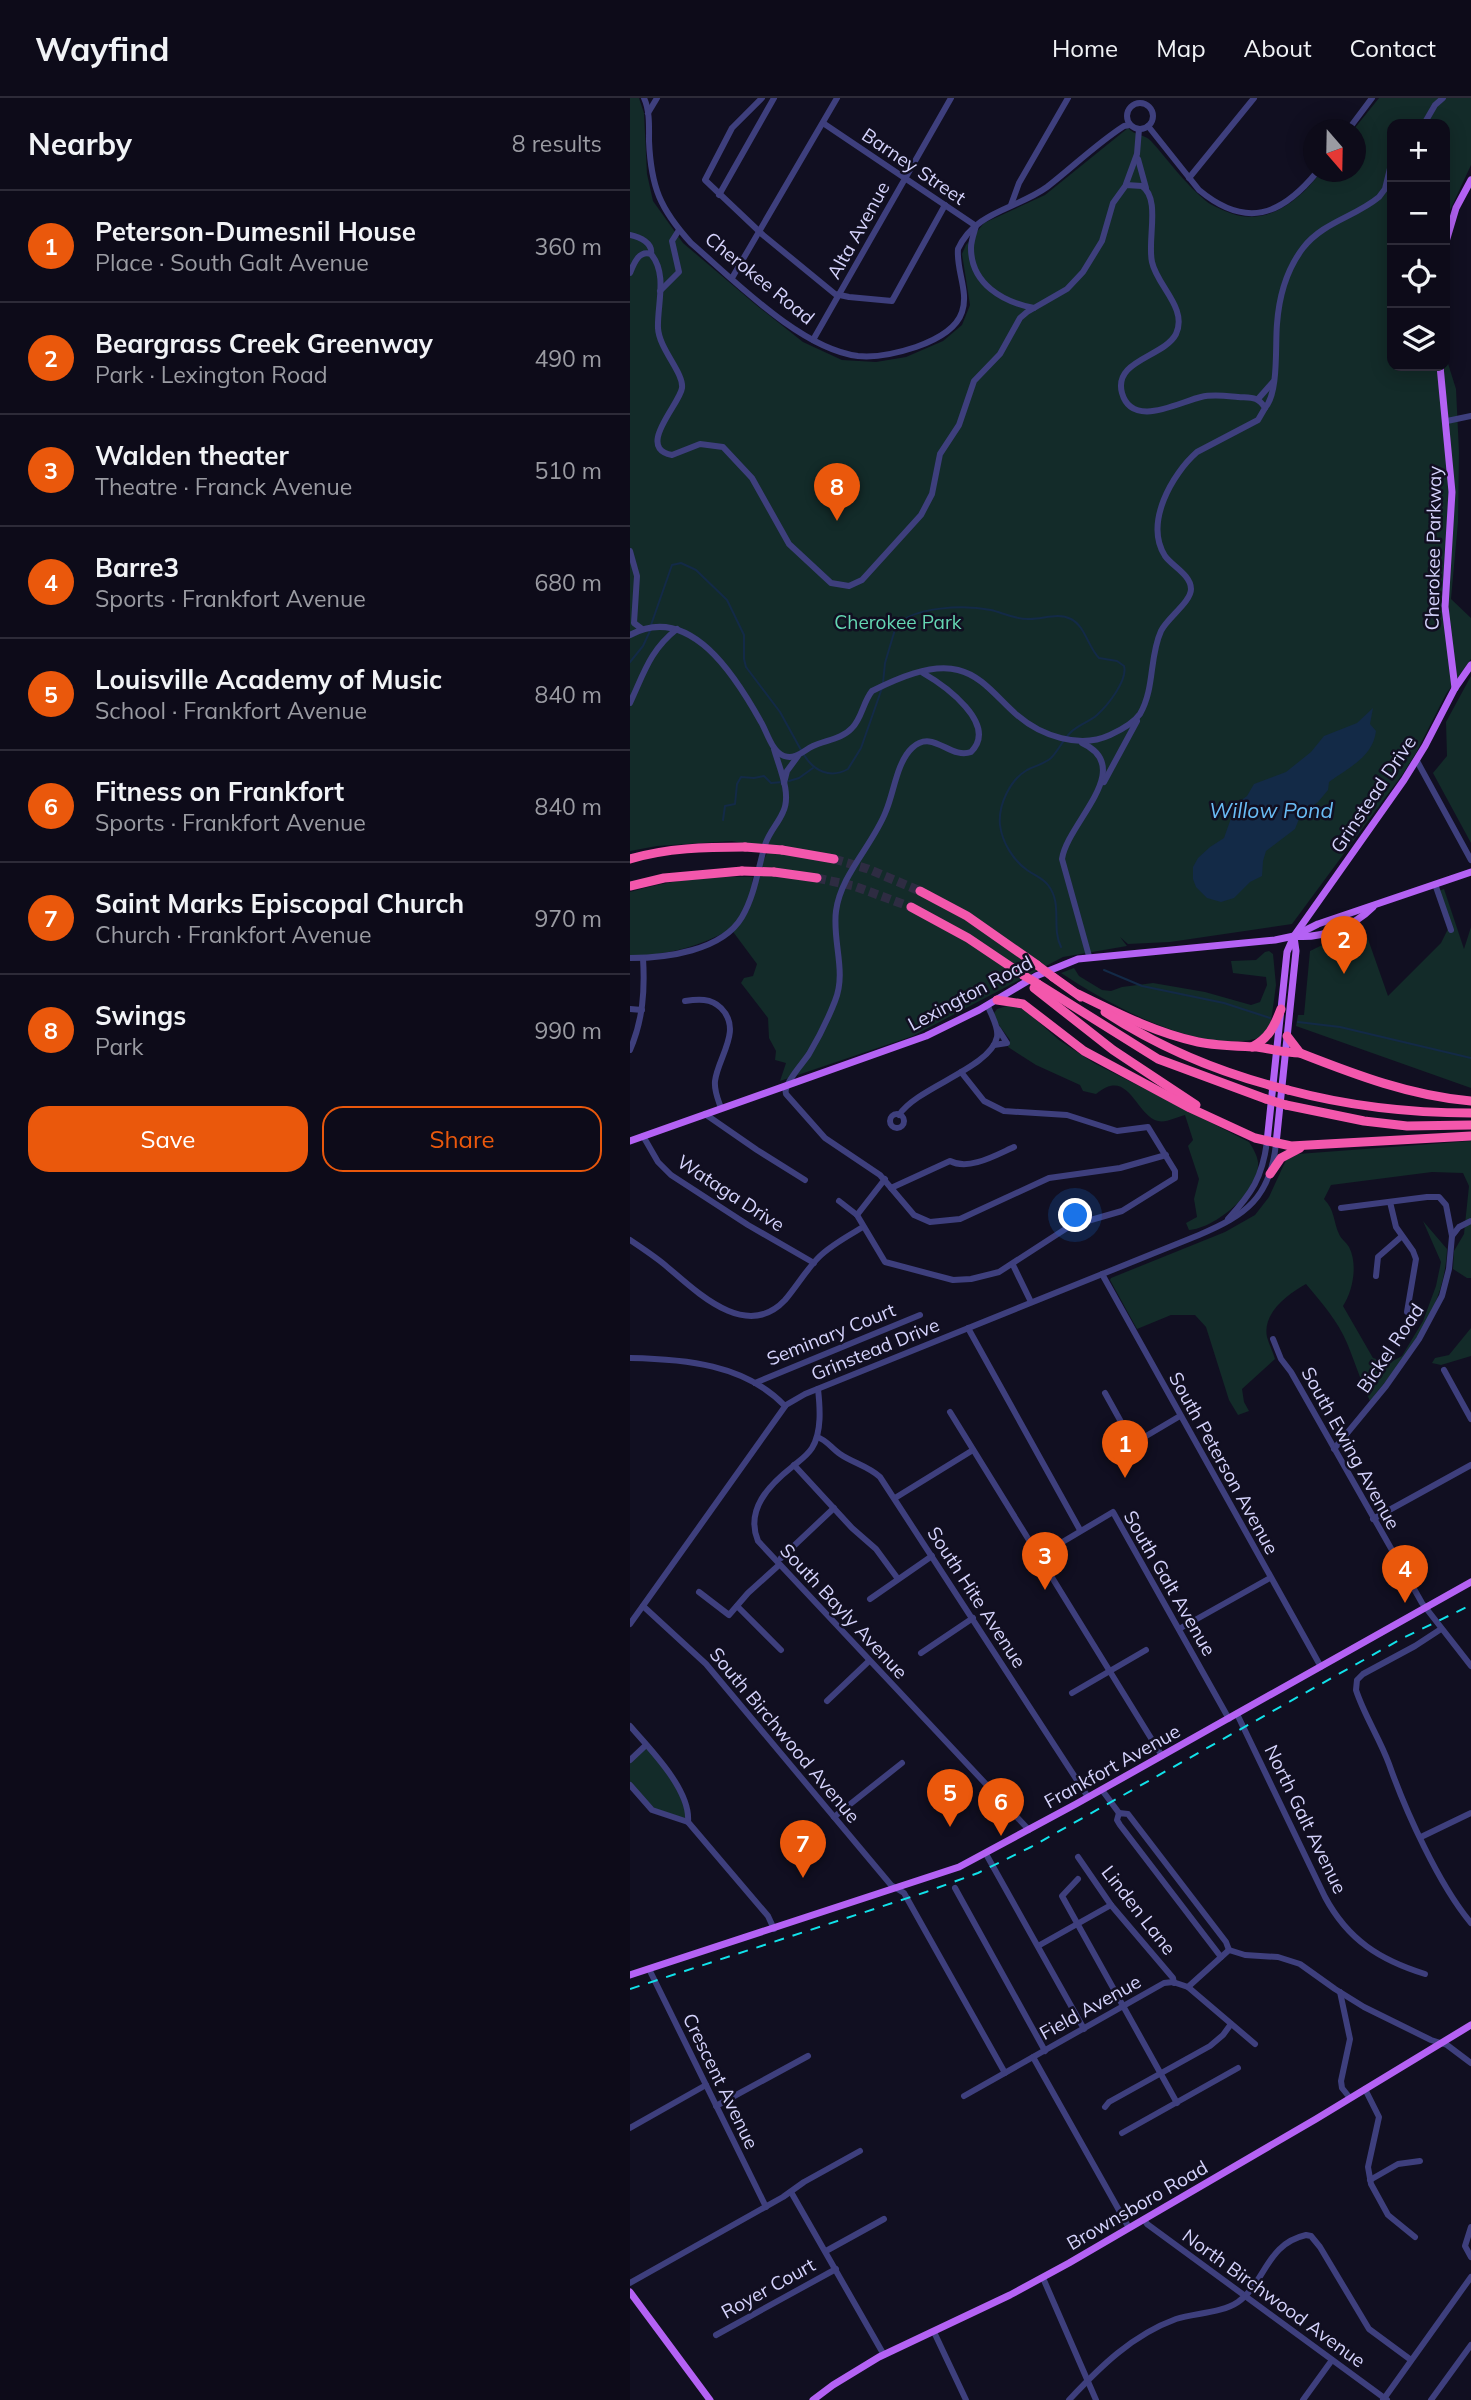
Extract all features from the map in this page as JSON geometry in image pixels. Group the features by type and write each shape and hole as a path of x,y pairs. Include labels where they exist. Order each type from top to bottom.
{"highway":[{"path":"630,859 680,850 745,847 834,859"},
{"path":"630,886 664,878 742,871 817,878"},
{"path":"920,891 967,916 1116,1020 1216,1068 1321,1099 1375,1108 1471,1113"},
{"path":"911,907 968,938 1006,964 1105,1045 1214,1118"},
{"path":"1035,986 1158,1059 1266,1099 1364,1121 1407,1126 1471,1125"},
{"path":"1078,994 1139,1023 1177,1037 1281,1053 1300,1053 1394,1087 1471,1101"},
{"path":"992,1003 1023,1004 1091,1055 1214,1118 1272,1143 1305,1146 1471,1136"},
{"path":"1252,1047 1272,1032 1281,1009"},
{"path":"1287,1036 1300,1053"},
{"path":"1270,1174 1281,1158 1305,1146"}],"main road":[{"path":"1450,228 1456,208 1471,180"},
{"name":"Cherokee Parkway","path":"1441,371 1447,422 1452,507 1445,607 1455,688"},
{"name":"Grinstead Drive","path":"1272,1143 1287,952 1294,936 1417,761 1455,688 1471,664"},
{"name":"Lexington Road","path":"630,1141 926,1036 992,1003 1056,966 1089,956 1153,952 1294,936 1312,938 1358,919 1373,907 1471,872"},
{"name":"Grinstead Drive","path":"1281,1053 1287,1036 1296,951 1294,936"},
{"name":"Frankfort Avenue","path":"631,1972 649,1969 948,1872 1102,1790 1471,1582"},
{"name":"Brownsboro Road","path":"813,2400 884,2355 1043,2278 1471,2025"},
{"path":"630,2292 710,2400"}],"street":[{"name":"Cherokee Road","path":"644,98 648,113 652,179 662,205 679,230 789,325 813,341 850,355 898,353 926,344 953,326 964,305 958,249 976,226 989,215 1045,189 1093,147 1124,126 1130,125"},
{"path":"648,113 657,98"},
{"path":"762,98 732,128 706,174 706,182 829,290 839,295 892,300 945,205"},
{"path":"719,195 774,98"},
{"path":"732,278 837,98"},
{"name":"Alta Avenue","path":"813,341 951,98"},
{"path":"1011,205 1019,183 1068,98"},
{"path":"1189,178 1254,98"},
{"path":"1356,119 1372,98"},
{"path":"1427,119 1443,98"},
{"path":"1145,101 1153,116 1148,126 1139,129 1130,125 1127,114 1133,105 1145,101"},
{"name":"Barney Street","path":"823,123 976,226 971,247 978,273 989,288 1014,305 1034,308"},
{"path":"1148,126 1189,178 1209,198 1230,210 1253,215 1272,210 1284,203 1306,182"},
{"path":"630,234 648,243 658,264 658,327 664,350 681,379 682,386 679,397 661,426 658,440 660,449 672,455 700,444 723,447 752,478 793,549 831,583 843,586 856,583 867,576 920,515 932,494 940,454 959,425 974,381 1000,354 1020,318 1066,289 1083,272 1102,241 1113,203 1126,185 1137,154 1139,129"},
{"path":"1137,154 1152,203 1152,260 1159,280 1177,311 1178,325 1169,343 1127,370 1121,384 1124,397 1134,408 1147,412 1208,395 1258,399 1265,408"},
{"path":"1089,956 1062,859 1064,847 1117,760 1148,692 1161,630 1187,600 1191,588 1186,577 1166,557 1161,547 1158,530 1161,507 1190,458 1205,446 1258,420 1265,408 1272,395 1280,304 1301,250 1319,232 1380,197 1387,181"},
{"path":"1126,185 1138,184 1146,188"},
{"path":"660,291 679,271 672,242 679,230"},
{"path":"630,273 640,255 640,239"},
{"path":"640,255 651,254"},
{"path":"660,277 671,281"},
{"name":"Barney Street","path":"1014,305 1020,318"},
{"path":"1258,399 1273,382"},
{"path":"1447,422 1471,416"},
{"path":"630,551 637,576 632,625 642,628 677,629 689,634 712,652 755,711 777,751 786,757 798,756"},
{"path":"630,635 642,628"},
{"path":"630,703 653,653 664,639 677,629"},
{"path":"939,682 940,669"},
{"path":"784,785 787,771 798,756 842,736 853,727 872,690 891,681 923,672 956,669 975,677 1024,721 1062,738 1076,741 1092,742 1107,736 1132,723 1140,712"},
{"path":"923,672 959,697 976,726 977,743 971,752 964,754 936,742 924,741 914,746 905,758 882,823 850,876 838,905 836,937 840,982 835,1001 820,1034 785,1090 786,1094 825,1138 885,1179 917,1218 930,1222 948,1222 967,1216 1049,1178 1120,1168 1166,1155"},
{"path":"1076,741 1096,752 1104,763 1103,778 1091,801"},
{"path":"630,958 643,958 708,944 723,937 737,925 749,901 767,839 785,807 784,785 772,743"},
{"path":"1417,761 1471,860"},
{"path":"1435,884 1451,930"},
{"path":"630,1050 642,1010 643,958"},
{"path":"685,1002 710,1001 723,1010 729,1021 729,1037 715,1082 721,1108"},
{"path":"899,1115 911,1101 961,1072 994,1045 997,1028 992,1003"},
{"path":"630,1009 642,1010"},
{"path":"839,1200 857,1215 879,1256 891,1266 960,1280 999,1272 1070,1226 1115,1215 1172,1181 1175,1174 1148,1126 1117,1131 1067,1115 1014,1114 999,1110 975,1092 961,1072"},
{"path":"705,1114 805,1180"},
{"name":"Wataga Drive","path":"643,1136 658,1163 671,1175 748,1225 814,1262"},
{"name":"Grinstead Drive","path":"630,1624 785,1406 818,1389 1199,1235 1244,1213 1254,1202 1270,1174 1272,1143"},
{"name":"Grinstead Drive","path":"1226,1222 1246,1200 1258,1181 1272,1143"},
{"path":"891,1188 950,1161 964,1166 1014,1147"},
{"path":"857,1215 885,1179"},
{"path":"1341,1208 1439,1197 1446,1205 1452,1236"},
{"path":"1390,1202 1393,1220 1416,1259 1408,1312"},
{"path":"1452,1236 1459,1227 1471,1221"},
{"path":"630,1240 701,1296 726,1310 746,1315 761,1314 779,1306 824,1252 863,1227"},
{"name":"Bickel Road","path":"1334,1449 1392,1378 1428,1325 1446,1281 1452,1236"},
{"path":"1376,1276 1378,1257 1401,1237"},
{"path":"1013,1265 1031,1302"},
{"name":"South Peterson Avenue","path":"1102,1274 1321,1667"},
{"name":"Seminary Court","path":"755,1383 920,1315"},
{"path":"968,1328 1080,1530 1039,1556"},
{"name":"South Ewing Avenue","path":"1273,1339 1280,1359 1291,1372 1425,1608 1471,1666"},
{"path":"630,1358 660,1358 701,1363 735,1373 755,1383 785,1406"},
{"path":"1444,1370 1471,1419"},
{"path":"817,1437 818,1389"},
{"path":"1105,1393 1132,1440 1136,1442 1180,1416"},
{"path":"950,1412 1162,1756"},
{"name":"South Bayly Avenue","path":"817,1437 809,1452 761,1500 754,1518 759,1542 1029,1830"},
{"name":"South Hite Avenue","path":"817,1437 840,1454 872,1469 880,1477 1088,1797"},
{"path":"895,1498 973,1450"},
{"path":"794,1465 856,1532 876,1549 898,1579"},
{"path":"1373,1519 1471,1465"},
{"path":"699,1592 729,1615 834,1508"},
{"name":"South Galt Avenue","path":"1080,1530 1114,1512 1229,1718"},
{"path":"870,1599 932,1556"},
{"path":"1179,1629 1270,1578"},
{"name":"South Birchwood Avenue","path":"643,1606 706,1664 891,1885 898,1888"},
{"path":"737,1606 781,1650"},
{"path":"921,1653 973,1618"},
{"path":"1441,1629 1363,1674 1356,1683 1357,1693 1421,1837 1457,1906 1471,1923"},
{"path":"1072,1693 1146,1650"},
{"path":"827,1701 869,1661"},
{"name":"North Galt Avenue","path":"1237,1714 1334,1912 1358,1942 1390,1961 1425,1974"},
{"path":"630,1726 675,1782 687,1806 688,1822"},
{"path":"630,1760 646,1745"},
{"path":"834,1817 902,1763"},
{"path":"630,1785 652,1810 688,1822 768,1916 774,1929"},
{"path":"1102,1790 1119,1813 1128,1814 1226,1942 1225,1953 1188,1987"},
{"path":"1119,1813 1117,1820 1120,1825 1225,1953 1294,1961 1364,2007 1447,2045 1471,2063"},
{"path":"1421,1837 1471,1813"},
{"path":"986,1854 1084,2029"},
{"name":"Linden Lane","path":"1078,1857 1111,1905 1173,1978 1174,1983"},
{"path":"1078,1878 1062,1896 1177,2103"},
{"path":"898,1888 904,1893 1005,2073"},
{"path":"955,1888 1045,2051"},
{"path":"1038,1946 1111,1905"},
{"name":"Crescent Avenue","path":"649,1969 766,2207"},
{"name":"Field Avenue","path":"964,2096 1164,1983 1174,1983"},
{"path":"1174,1983 1188,1987 1255,2044"},
{"path":"1340,1992 1350,2039 1341,2081 1342,2088 1350,2098"},
{"path":"1105,2107 1109,2102 1210,2046 1231,2024"},
{"path":"716,2106 808,2056"},
{"path":"1033,2057 1129,2228"},
{"path":"1122,2133 1238,2068"},
{"path":"630,2128 706,2085"},
{"path":"1365,2089 1379,2117 1368,2167 1373,2191 1388,2215 1415,2237"},
{"path":"630,2283 860,2151"},
{"path":"1370,2180 1398,2164 1420,2161"},
{"path":"791,2192 884,2355"},
{"path":"825,2251 884,2219"},
{"name":"North Birchwood Avenue","path":"1144,2219 1147,2224 1384,2399"},
{"path":"1471,2227 1466,2249 1471,2257"},
{"path":"1069,2400 1111,2357 1149,2332 1175,2319 1239,2301 1279,2249 1297,2238 1309,2235 1320,2247 1369,2329 1410,2360"},
{"name":"Royer Court","path":"716,2335 835,2269"},
{"path":"1384,2399 1471,2277"},
{"path":"1043,2278 1095,2397"},
{"path":"934,2332 966,2400"},
{"path":"1431,2400 1471,2345"},
{"path":"1303,2400 1332,2360"},
{"path":"1075,2394 1095,2397"}],"green space":[{"name":"Cherokee Park","path":"630,98 639,98 644,113 647,174 653,201 683,243 803,342 842,360 876,362 906,357 943,341 962,325 970,305 962,254 984,223 1045,195 1128,128 1151,141 1184,180 1208,203 1240,216 1254,217 1279,210 1313,182 1366,182 1366,119 1362,119 1379,98 1471,98 1471,165 1450,210 1450,119 1387,119 1387,371 1450,370 1456,389 1458,522 1451,599 1471,618 1471,659 1446,694 1402,775 1292,924 1170,942 1128,944 1120,937 1127,946 1063,957 913,1036 780,1081 786,1063 775,1060 776,1051 769,1038 768,1018 741,983 744,978 753,976 757,964 731,929 682,949 630,956 630,892 660,884 707,878 753,877 752,884 769,849 732,841 657,846 630,851"},
{"path":"1471,676 1471,843 1433,773 1447,756 1446,722"},
{"path":"1444,889 1464,949 1471,927 1471,1088 1296,1026 1298,1015 1304,1015 1310,951 1363,925 1388,996 1441,943 1448,929 1436,892"},
{"path":"1269,951 1273,954 1276,985 1271,1022 1262,1037 1238,1041 1212,1040 1157,1024 1130,1013 1061,973 1074,968 1079,976 1102,990 1111,991 1153,983 1205,992 1251,1005 1260,1002 1267,985 1266,977 1233,973 1231,961 1256,960"},
{"path":"1010,1005 1025,1010 1059,1040 1094,1063 1249,1142 1258,1162 1257,1173 1244,1196 1211,1223 1189,1230 1186,1223 1197,1217 1194,1199 1199,1179 1188,1146 1193,1140 1185,1115 1168,1121 1158,1121 1150,1117 1124,1089 1107,1087 1096,1094 1083,1091 1080,1085 1036,1065 1008,1047 1010,1040 995,1020 994,1013 997,1009"},
{"path":"1471,1141 1471,1278 1453,1269 1454,1251 1464,1234 1469,1186 1463,1173 1432,1172 1331,1185 1324,1199 1332,1211 1340,1236 1352,1254 1352,1285 1343,1306 1373,1358 1389,1363 1402,1356 1423,1321 1436,1286 1441,1262 1423,1221 1447,1249 1445,1271 1432,1312 1410,1349 1370,1401 1343,1335 1329,1312 1306,1284 1284,1299 1272,1312 1268,1320 1267,1337 1275,1359 1242,1389 1249,1411 1238,1415 1229,1400 1206,1327 1195,1315 1171,1315 1137,1329 1110,1280 1225,1232 1255,1215 1269,1197 1286,1160 1298,1154"},
{"path":"1471,1328 1471,1356 1441,1365 1432,1363 1435,1358 1449,1355"},
{"path":"646,1745 675,1781 688,1820 650,1808 630,1785 630,1761"}],"water":[{"name":"Willow Pond","path":"1373,708 1370,724 1376,731 1370,748 1359,761 1329,782 1328,790 1318,802 1301,814 1295,829 1266,851 1262,876 1250,882 1234,898 1221,902 1207,898 1196,887 1193,867 1198,858 1224,838 1236,804 1247,796 1254,784 1286,772 1311,752 1324,736 1357,723"}],"waterway":[{"path":"651,625 672,565 681,563 696,570 727,600 744,635 746,667 780,712 801,750"},
{"path":"883,683 885,663 896,626 915,614 954,608 991,610 1023,619 1066,617 1080,626 1099,658 1117,661 1124,666 1120,685 1106,705 1094,717 1070,733 1051,758 1021,774 1010,787 1001,809 1001,831 1009,850 1022,866 1046,883 1052,892 1061,947"},
{"path":"630,662 643,646 650,631"},
{"path":"804,755 823,772 835,773 848,769 861,748 882,688"},
{"path":"789,781 799,778 813,768"},
{"path":"723,820 725,806 735,804 737,784 741,777 764,776 771,783 783,782"},
{"path":"1104,970 1142,986 1224,1003 1270,1018"},
{"path":"1298,1022 1340,1027 1471,1058"}],"tunnel":[{"path":"834,859 868,869 920,891"},
{"path":"817,878 854,886 911,907"}],"railway":[{"path":"630,1989 978,1873 1031,1847 1401,1639 1471,1605"}],"place":[{"name":"Swings","path":"837,521"},
{"name":"Beargrass Creek Greenway","path":"1344,974"},
{"name":"Peterson-Dumesnil House","path":"1125,1478"},
{"name":"Walden theater","path":"1045,1590"},
{"name":"Barre3","path":"1405,1603"},
{"name":"Louisville Academy of Music","path":"950,1827"},
{"name":"Fitness on Frankfort","path":"1001,1836"},
{"name":"Saint Marks Episcopal Church","path":"803,1878"}]}
